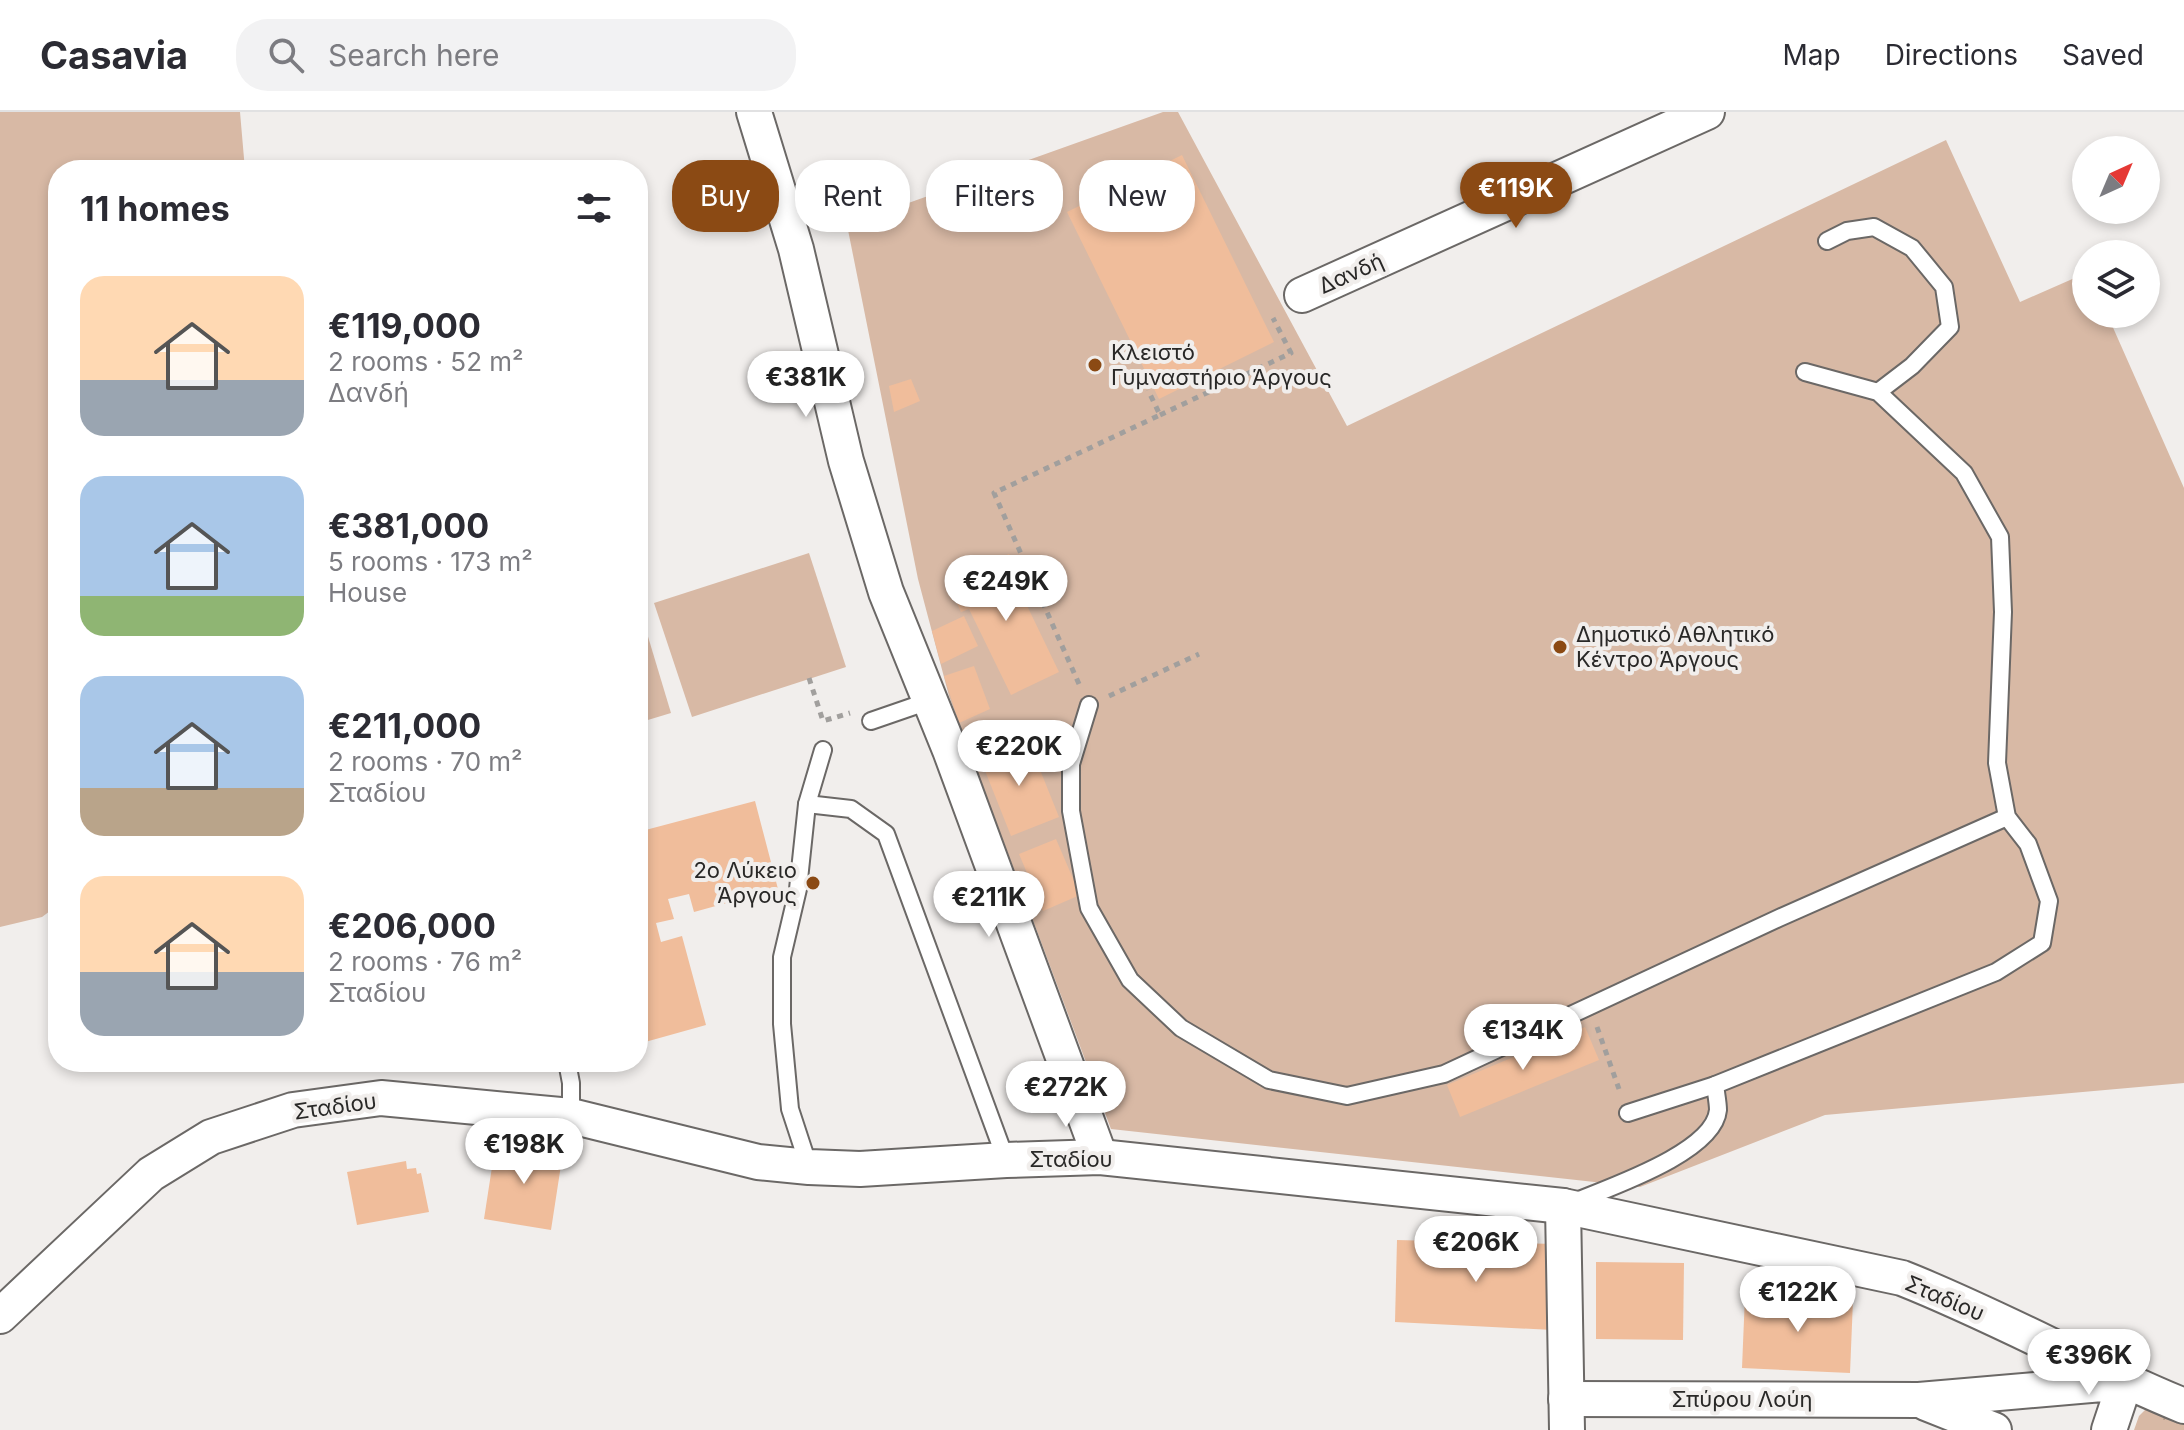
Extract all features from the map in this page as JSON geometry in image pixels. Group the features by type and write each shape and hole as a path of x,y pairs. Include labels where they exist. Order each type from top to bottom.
{"street":[{"path":"754,112 796,249 846,461 886,592 950,750 1100,1157"},
{"name":"Δανδή","path":"1302,295 1707,112"},
{"name":"Σταδίου","path":"0,1316 151,1174 211,1137 293,1110 381,1098 571,1116 758,1162 809,1167 860,1169 1100,1157 1563,1206 1902,1278 1952,1298 2125,1382 2184,1406"},
{"path":"1563,1206 1566,1414"},
{"path":"2109,1430 2125,1382"},
{"name":"Σπύρου Λούη","path":"1566,1414 1919,1400 2125,1382"},
{"name":"Σπύρου Λούη","path":"1919,1400 1994,1430"}],"lane":[{"path":"1827,241 1847,231 1874,227 1912,248 1944,287 1950,327 1912,366 1878,392"},
{"path":"1628,1113 1715,1085 1996,972 2042,943 2049,901 2028,844 2007,817 1997,763 2003,612 2000,537 1964,473 1878,392 1805,372"},
{"path":"871,721 929,701"},
{"path":"1089,705 1071,764 1071,811 1089,908 1130,980 1181,1028 1269,1080 1347,1096 1444,1074 2007,817"},
{"path":"809,1167 790,1109 782,1024 782,957 798,889 807,804 823,750"},
{"path":"807,804 851,809 886,834 1006,1160"},
{"path":"569,1072 571,1116"},
{"path":"1563,1206 1676,1159 1709,1131 1718,1112 1715,1085"}],"path":[{"path":"1068,661 994,493 1291,353 1269,309 1302,295"},
{"path":"1148,390 1160,415"},
{"path":"1089,705 1199,654"},
{"path":"809,678 823,721 852,712"},
{"path":"1589,1006 1628,1113"}],"green space":[{"path":"0,112 240,112 244,160 48,160 48,912 42,917 0,927"},
{"name":"Δημοτικό Αθλητικό Κέντρο Άργους","path":"1163,112 1178,112 1347,426 1946,140 2020,302 2072,279 2072,328 2113,328 2184,488 2184,1083 1825,1115 1640,1187 1111,1129 949,696 918,579 848,232 910,232 910,202 926,197 926,232 1063,232 1063,160 1029,160"},
{"path":"809,553 846,667 692,717 654,603"},
{"path":"648,637 671,713 648,720"},
{"path":"2147,1408 2184,1421 2184,1430 2134,1430 2139,1416"}],"building":[{"path":"1195,181 1274,342 1159,399 1067,212 1079,206 1079,232 1195,232"},
{"path":"911,379 920,401 894,412 889,386"},
{"path":"1009,554 1024,586 1019,589 1059,672 1011,695 969,609 961,612 948,584"},
{"path":"964,616 978,646 941,664 932,631"},
{"path":"974,666 990,709 959,723 944,676"},
{"path":"1028,740 1059,817 1011,836 980,758"},
{"path":"755,801 778,889 694,912 689,894 668,899 674,919 656,923 661,942 682,936 706,1025 648,1041 648,829"},
{"path":"1056,839 1080,895 1043,911 1019,854"},
{"path":"1585,1027 1599,1060 1460,1117 1447,1085"},
{"path":"496,1141 563,1152 551,1230 484,1219"},
{"path":"406,1161 407,1169 416,1168 417,1174 421,1173 429,1212 357,1225 347,1172"},
{"path":"1397,1240 1556,1244 1553,1330 1395,1322"},
{"path":"1596,1262 1684,1263 1683,1340 1596,1339"},
{"path":"1745,1295 1853,1300 1850,1373 1742,1368"}],"place":[{"name":"Κλειστό Γυμναστήριο Άργους","path":"1095,365"},
{"name":"Δημοτικό Αθλητικό Κέντρο Άργους","path":"1560,647"},
{"name":"2ο Λύκειο Άργους","path":"813,883"}]}
